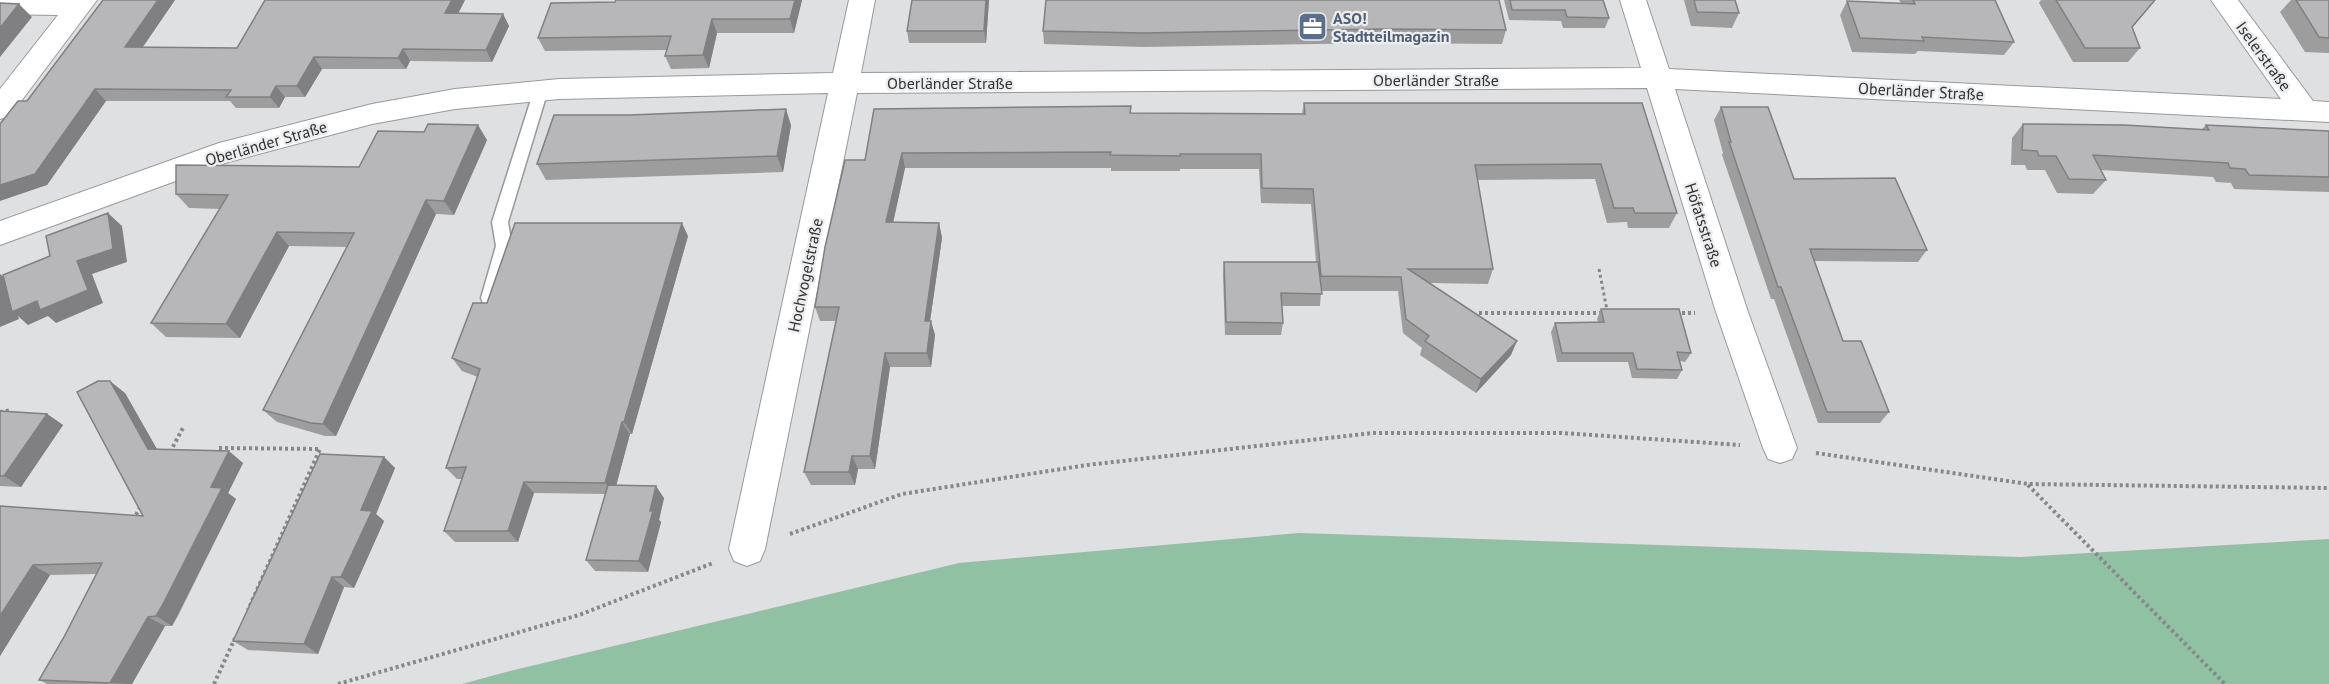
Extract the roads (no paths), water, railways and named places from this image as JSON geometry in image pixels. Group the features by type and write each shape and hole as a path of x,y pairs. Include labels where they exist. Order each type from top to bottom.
{"street":[{"name":"Hochvogelstraße","path":"747,549 862,0"},
{"name":"Höfatsstraße","path":"1633,0 1732,312 1780,448"},
{"name":"Iselerstraße","path":"2224,0 2317,112"},
{"path":"0,5 82,3"},
{"path":"0,109 82,3"},
{"name":"Oberländer Straße","path":"0,233 219,154 372,114 455,99 541,90 846,83 1657,78 2317,112"}],"lane":[{"path":"489,298 504,246 500,222 541,90"}],"place":[{"name":"ASO! Stadtteilmagazin","path":"1312,27"}]}
